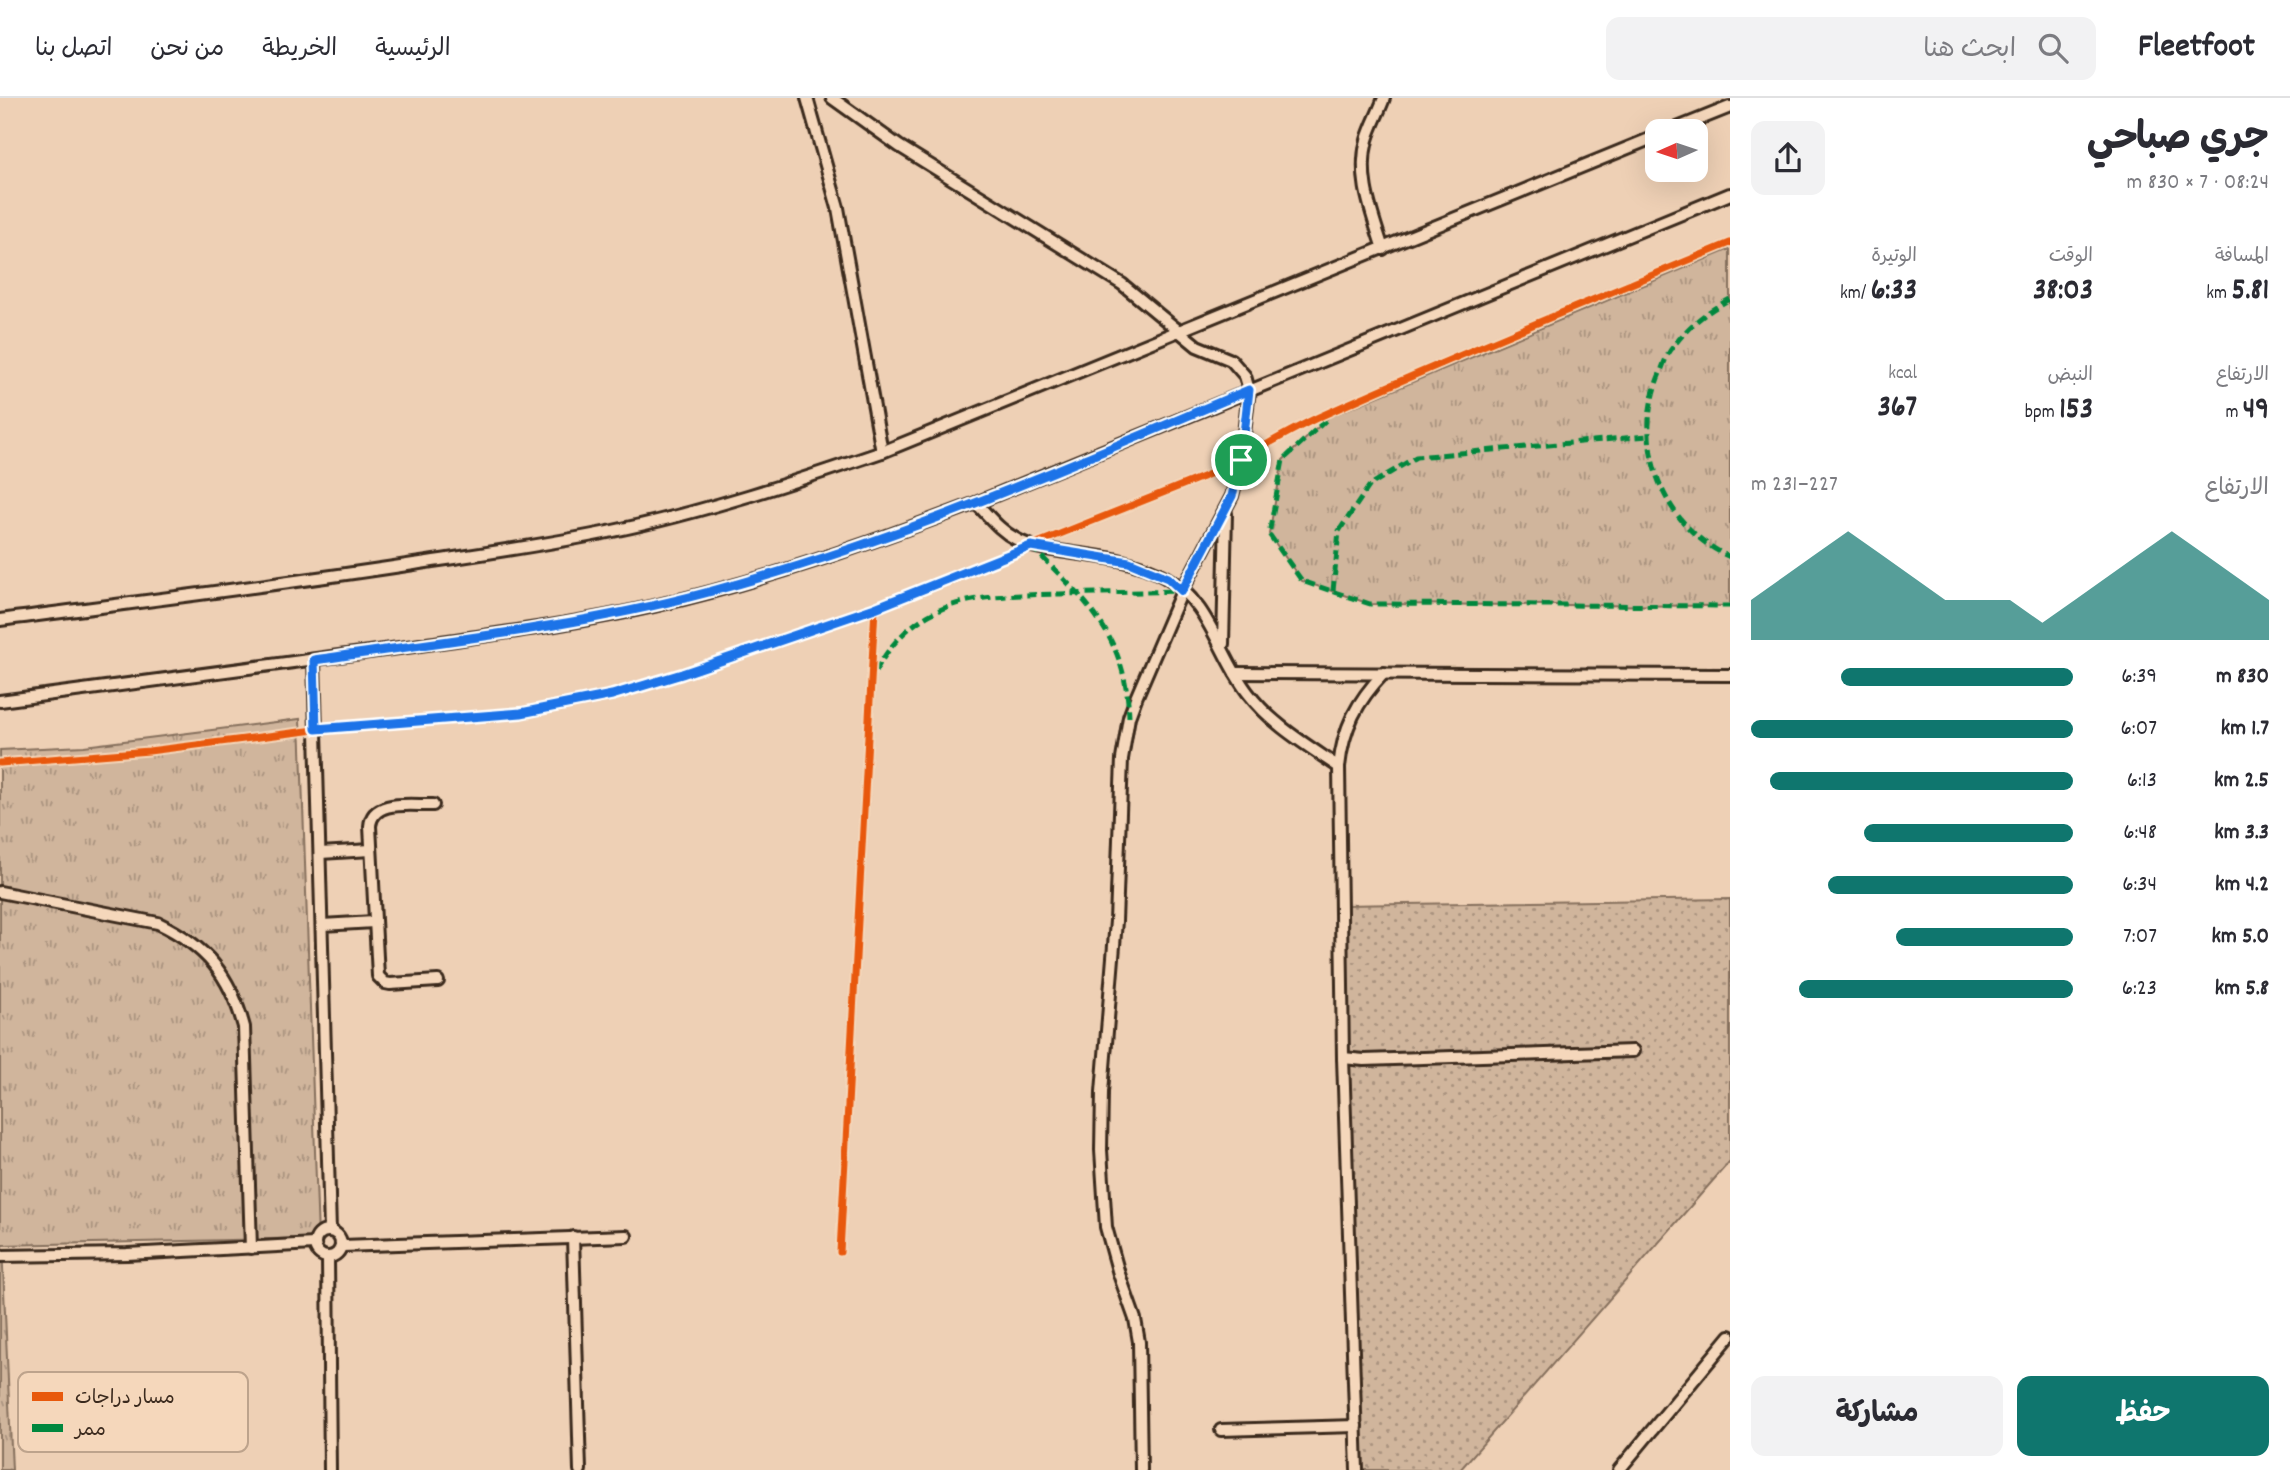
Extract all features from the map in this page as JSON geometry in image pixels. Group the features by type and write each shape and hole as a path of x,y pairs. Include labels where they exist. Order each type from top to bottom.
{"lane":[{"path":"807,98 838,208 882,452"},
{"path":"831,98 899,146 1122,284 1197,346 1231,360 1239,366 1249,390 1241,460 1226,511 1182,591 1136,698 1124,738 1116,920 1100,1121 1106,1227 1111,1251 1135,1319 1139,1342 1141,1470"},
{"path":"1383,249 1365,190 1363,172 1368,137 1384,98"},
{"path":"1700,119 1730,107"},
{"path":"0,620 329,577 523,548 615,531 730,501 882,452 1645,141"},
{"path":"0,701 556,625 655,606 804,564 976,503 1730,194"},
{"path":"976,503 1005,533 1024,543 1046,550 1129,562 1168,578 1198,607 1223,647 1235,673 1263,711 1339,767"},
{"path":"1223,647 1226,511"},
{"path":"314,660 330,1231"},
{"path":"1235,673 1730,675"},
{"path":"1357,1470 1343,1058 1339,767 1344,735 1357,706 1384,673"},
{"path":"433,805 387,807 376,811 370,821 377,971 380,980 390,984 438,982"},
{"path":"320,852 372,849"},
{"path":"0,891 158,923 189,940 215,963 238,1004 244,1027 251,1248"},
{"path":"322,925 374,922"},
{"path":"1343,1058 1633,1051"},
{"path":"330,1231 341,1239 342,1246 339,1252 328,1258 316,1251 314,1244 319,1234 330,1231"},
{"path":"342,1246 626,1236"},
{"path":"573,1237 580,1470"},
{"path":"1,1256 127,1254 314,1244"},
{"path":"328,1258 330,1470"},
{"path":"1619,1470 1730,1336"},
{"path":"1221,1430 1356,1426"}],"green space":[{"path":"1730,249 1730,606 1370,604 1302,581 1269,534 1283,460 1329,417"},
{"path":"300,719 318,1238 2,1245 12,1470 0,1470 0,750 84,746"},
{"path":"1730,899 1730,1161 1460,1470 1360,1470 1341,905"}],"marked path":[{"path":"1730,299 1692,325 1669,353 1652,398 1649,425 1651,452 1669,503 1685,525 1706,543 1730,557"},
{"path":"1326,420 1283,460 1269,534 1302,581 1370,604 1730,606"},
{"path":"1333,591 1339,531 1370,485 1416,457 1647,436"},
{"path":"1031,546 1085,602 1111,641 1126,688 1129,717"},
{"path":"875,672 892,646 911,627 954,604 1005,596 1182,591"}],"cycle path":[{"path":"0,763 149,751 339,727 521,713 612,695 682,674 875,608 1205,476 1370,394 1730,243"},
{"path":"840,1252 875,608"}],"route":[{"path":"1249,390 1241,460 1226,511 1182,591 1168,578 1129,562 1031,546 875,608 612,695 521,713 316,729 314,660 606,616 754,580 904,531 1249,390"}]}
